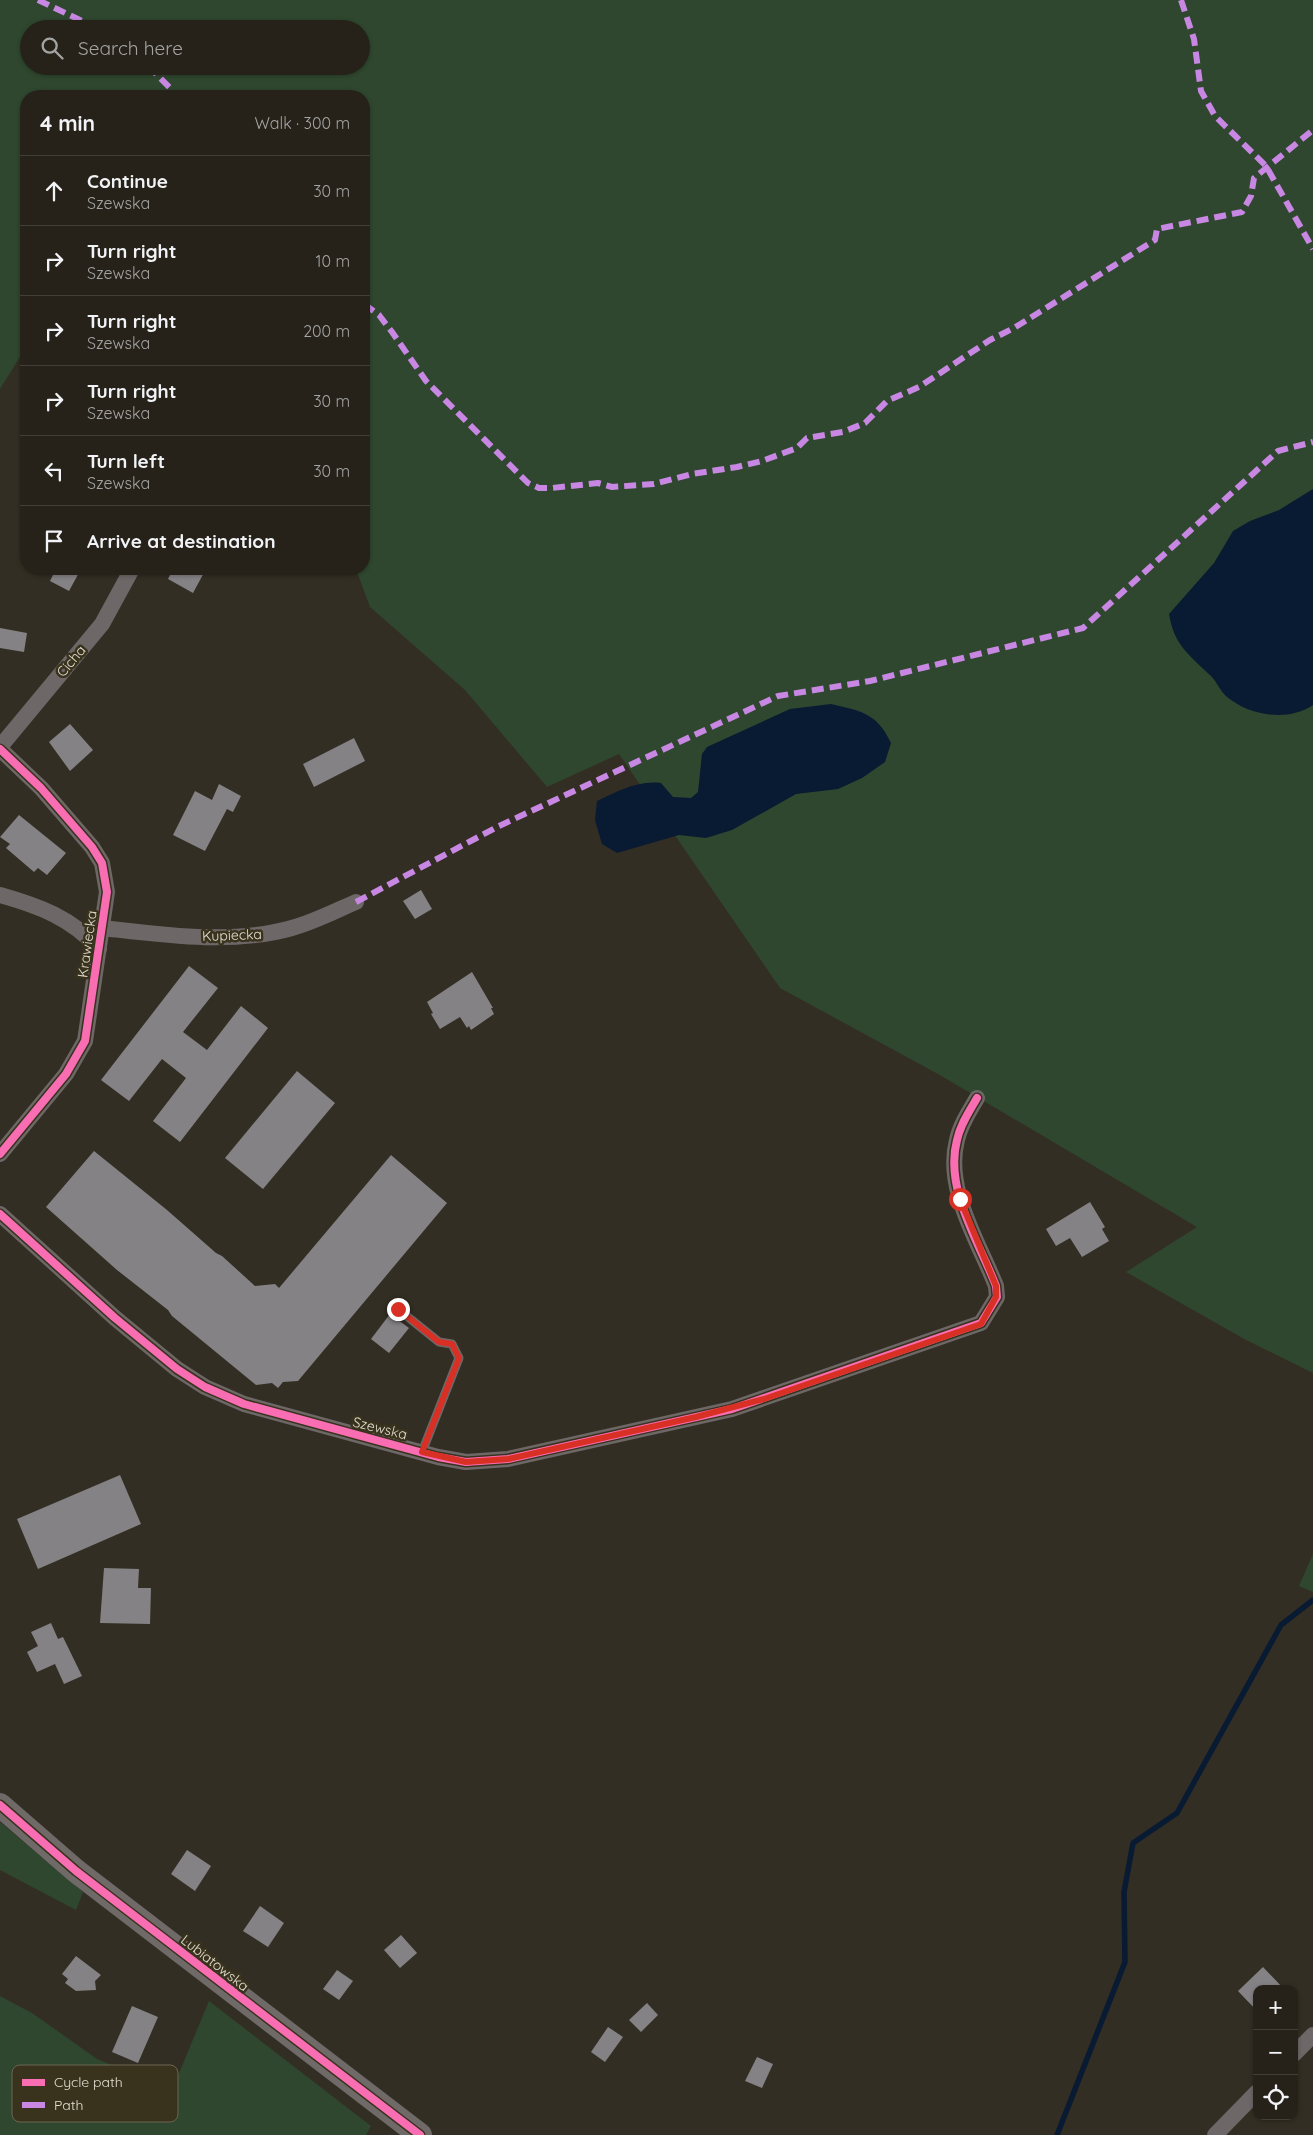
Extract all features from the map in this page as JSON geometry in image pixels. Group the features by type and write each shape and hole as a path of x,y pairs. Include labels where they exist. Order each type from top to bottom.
{"street":[{"name":"Cicha","path":"0,748 102,624 129,575"},
{"name":"Krawiecka","path":"0,748 80,832 102,863 107,892 86,1041 66,1074 0,1154"},
{"path":"0,895 46,909 63,918 91,939 99,949"},
{"name":"Kupiecka","path":"103,928 174,936 257,936 293,928 356,902"},
{"name":"Szewska","path":"0,1214 122,1324 177,1369 205,1387 252,1406 422,1452 466,1462 508,1459 696,1417 764,1399 981,1324 996,1297 996,1286 960,1199 955,1170 956,1141 965,1119 977,1098"},
{"name":"Lubiatowska","path":"0,1806 76,1872 420,2135"},
{"path":"1298,2050 1313,2035"},
{"path":"1215,2135 1253,2096"}],"lane":[{"name":"Szewska","path":"398,1309 439,1342 452,1344 459,1358 422,1452"}],"green space":[{"path":"0,0 1313,0 1313,1373 1246,1340 1126,1272 1197,1227 938,1074 780,988 619,754 547,787 465,690 370,607 358,575 370,575 370,90 20,90 20,357 0,389"},
{"path":"1313,1554 1313,1592 1299,1586"},
{"path":"0,1822 83,1892 76,1910 0,1870"},
{"path":"0,1996 32,2013 97,2059 112,2065 12,2065 12,2122 178,2122 178,2076 209,2001 371,2126 366,2135 0,2135"}],"water":[{"path":"1313,489 1313,705 1292,714 1281,715 1247,709 1227,697 1213,678 1184,649 1171,625 1169,614 1214,563 1233,531 1250,521 1279,510"},
{"path":"831,704 851,709 874,719 886,733 891,743 885,762 862,778 838,789 796,794 732,830 706,838 679,835 617,853 602,844 595,820 597,801 628,787 644,783 661,783 673,797 691,798 698,792 702,754 707,747 790,709"}],"building":[{"path":"53,575 78,575 69,591 50,581"},
{"path":"170,575 203,575 193,593 168,579"},
{"path":"0,628 27,633 24,652 0,648"},
{"path":"70,724 93,750 70,771 49,742"},
{"path":"354,738 365,761 314,787 303,764"},
{"path":"219,784 241,796 233,812 227,809 205,851 173,835 195,791 212,800"},
{"path":"19,815 66,853 47,875 38,868 34,872 6,848 10,844 0,837"},
{"path":"421,890 432,909 415,919 403,901"},
{"path":"189,966 218,988 183,1032 207,1050 241,1006 268,1028 180,1142 153,1121 186,1078 162,1059 129,1101 101,1080"},
{"path":"472,972 493,1008 491,1008 494,1014 471,1030 469,1026 467,1028 460,1017 440,1029 431,1014 433,1013 427,1002"},
{"path":"297,1071 335,1103 263,1189 225,1158"},
{"path":"94,1151 222,1256 255,1286 275,1284 279,1288 391,1155 447,1203 298,1381 283,1382 278,1388 272,1383 256,1385 172,1316 168,1310 117,1270 46,1207"},
{"path":"1090,1202 1105,1227 1102,1229 1109,1241 1082,1257 1070,1238 1056,1246 1046,1229"},
{"path":"390,1314 409,1328 389,1353 371,1339"},
{"path":"120,1475 141,1524 38,1569 17,1519"},
{"path":"104,1568 139,1569 138,1588 151,1588 150,1624 100,1623"},
{"path":"51,1623 58,1639 63,1637 82,1676 64,1684 55,1664 37,1672 27,1652 38,1646 31,1632"},
{"path":"187,1850 211,1866 195,1891 171,1874"},
{"path":"260,1906 284,1923 268,1947 243,1931"},
{"path":"401,1935 417,1953 400,1968 384,1950"},
{"path":"76,1956 101,1975 95,1981 96,1990 76,1991 65,1983 68,1979 62,1974"},
{"path":"1263,1967 1280,1985 1253,1985 1253,2007 1238,1991"},
{"path":"337,1970 353,1981 339,2000 323,1989"},
{"path":"647,2003 658,2015 641,2032 629,2020"},
{"path":"132,2006 158,2017 138,2063 112,2052"},
{"path":"608,2027 623,2037 605,2062 591,2052"},
{"path":"757,2057 773,2064 762,2088 745,2081"}],"waterway":[{"path":"1057,2135 1125,1962 1124,1892 1133,1843 1177,1813 1281,1625 1313,1600"}],"marked path":[{"path":"38,0 80,20"},
{"path":"1181,0 1194,39 1201,91 1215,116 1266,166 1313,249"},
{"path":"157,75 172,90"},
{"path":"370,308 379,315 426,381 528,483 539,488 598,483 612,487 654,484 692,474 762,461 797,448 807,438 843,432 865,423 887,401 919,387 990,340 1014,328 1155,240 1157,229 1242,212 1251,196 1254,178 1313,130"},
{"path":"356,902 499,826 778,696 870,681 1083,628 1278,451 1313,442"}],"cycle path":[{"path":"0,749 41,788 92,847 102,863 107,892 85,1041 66,1074 0,1154"},
{"path":"0,1214 115,1318 177,1369 205,1387 244,1404 438,1457 466,1462 508,1459 732,1409 981,1323 997,1297 996,1286 965,1215 955,1177 954,1159 960,1129 977,1098"},
{"path":"0,1805 76,1871 420,2135"}],"route":[{"path":"398,1309 439,1342 452,1344 459,1358 422,1452 466,1462 508,1459 732,1409 981,1324 991,1310 996,1297 996,1286 960,1199"}]}
